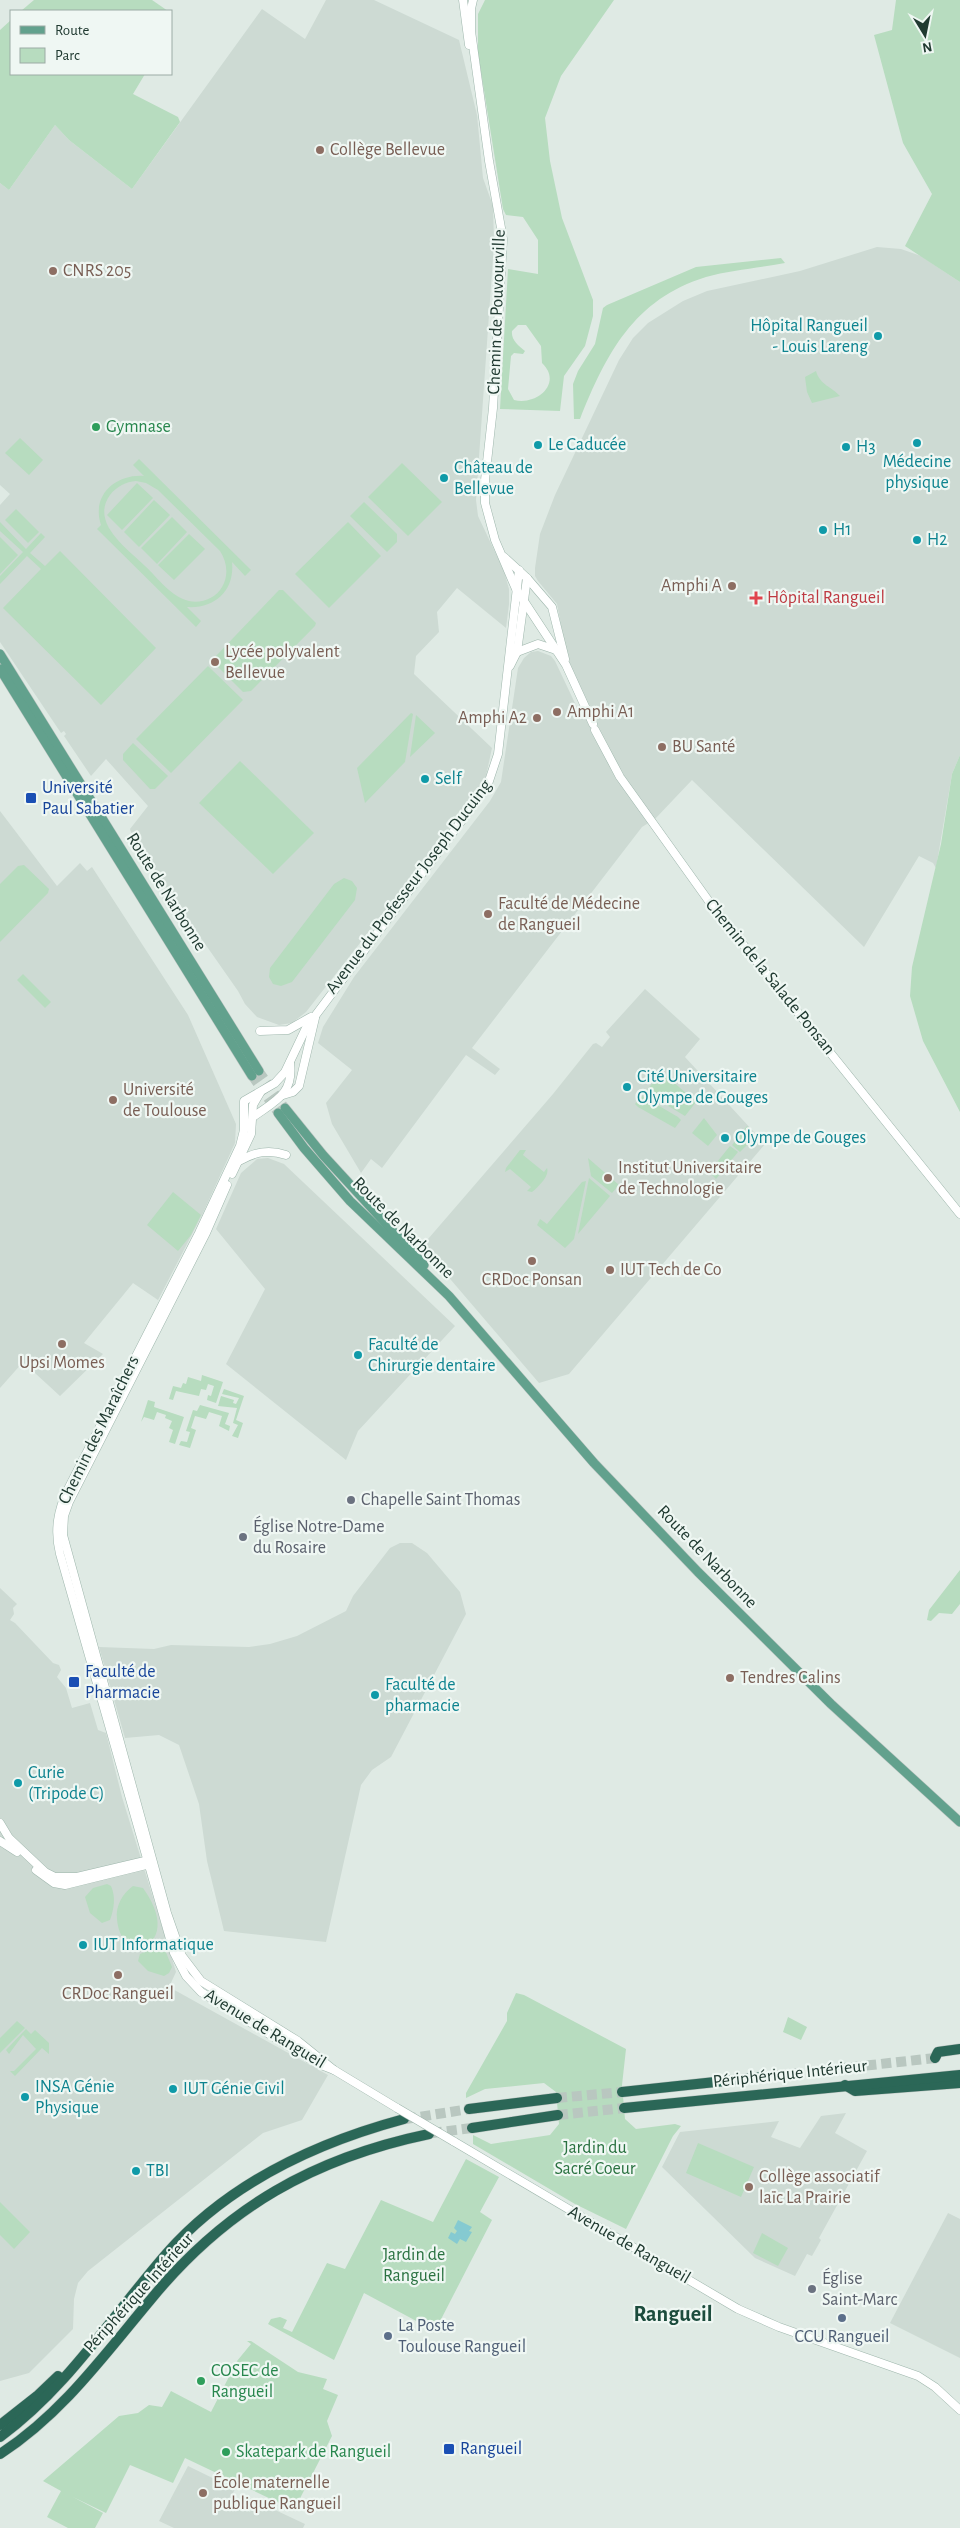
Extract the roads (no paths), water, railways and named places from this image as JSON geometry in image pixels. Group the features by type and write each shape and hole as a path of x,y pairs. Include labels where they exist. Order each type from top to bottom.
{"highway":[{"path":"960,2049 938,2052 935,2058 960,2055"},
{"name":"Périphérique Intérieur","path":"624,2108 960,2074"},
{"path":"622,2092 762,2077"},
{"path":"845,2085 855,2091 960,2083"},
{"path":"469,2109 557,2098"},
{"path":"472,2128 558,2115"},
{"path":"0,2437 50,2395 169,2252 234,2194 303,2154 345,2136 404,2119"},
{"name":"Périphérique Intérieur","path":"0,2454 40,2424 65,2400 176,2270 237,2216 290,2182 328,2163 382,2144 429,2134"},
{"path":"0,2425 37,2396 69,2364 86,2353"}],"main road":[{"name":"Route de Narbonne","path":"0,654 255,1073 0,669"},
{"name":"Route de Narbonne","path":"281,1111 439,1281 449,1296 594,1463 696,1570 808,1682 960,1822"}],"street":[{"name":"Chemin de Pouvourville","path":"463,0 466,35 476,66"},
{"name":"Chemin de Pouvourville","path":"474,0 471,25 489,161 503,239 493,408 484,492 488,516 502,556 516,590 524,601"},
{"path":"502,556 528,578"},
{"name":"Avenue du Professeur Joseph Ducuing","path":"290,1061 306,1028 352,963 487,787 498,754 519,570"},
{"name":"Avenue du Professeur Joseph Ducuing","path":"509,668 517,652 528,578"},
{"name":"Chemin de la Salade Ponsan","path":"528,578 552,607 566,665"},
{"name":"Chemin de la Salade Ponsan","path":"524,601 566,665 620,778 713,906 960,1214"},
{"path":"517,652 534,644 556,650"},
{"path":"260,1031 288,1030 317,1014"},
{"path":"253,1117 284,1094 297,1090 317,1014"},
{"path":"284,1094 291,1079 290,1061"},
{"path":"260,1093 275,1083 285,1072 290,1061"},
{"name":"Chemin des Maraîchers","path":"149,1862 67,1553 63,1522 74,1491 206,1233 251,1134 253,1104 260,1093"},
{"name":"Chemin des Maraîchers","path":"198,1984 176,1944 149,1862 58,1545 58,1513 112,1400 199,1233 244,1134 244,1101 260,1093"},
{"path":"239,1161 263,1152 276,1152 286,1155"},
{"path":"0,1827 17,1846 54,1877 77,1877 149,1862"},
{"path":"0,1841 9,1845 44,1878 54,1883 78,1882 149,1862"},
{"name":"Avenue de Rangueil","path":"198,1984 298,2041 334,2070 397,2108 738,2309 779,2326 910,2372 935,2387 960,2410"}],"water":[{"path":"458,2220 472,2227 469,2231 472,2232 466,2242 460,2239 457,2244 448,2238 451,2232 455,2234 457,2231 454,2228"}],"tunnel":[{"path":"259,1071 285,1108"},
{"path":"252,1076 278,1113"},
{"path":"762,2077 935,2058"},
{"path":"557,2098 622,2092"},
{"path":"558,2115 624,2108"},
{"path":"406,2119 469,2109"},
{"path":"432,2133 472,2128"}],"place":[{"name":"Collège Bellevue","path":"320,150"},
{"name":"CNRS 205","path":"53,271"},
{"name":"Hôpital Rangueil - Louis Lareng","path":"878,336"},
{"name":"Gymnase","path":"96,427"},
{"name":"Médecine physique","path":"917,443"},
{"name":"Le Caducée","path":"538,445"},
{"name":"H3","path":"846,447"},
{"name":"Château de Bellevue","path":"444,478"},
{"name":"H1","path":"823,530"},
{"name":"H2","path":"917,540"},
{"name":"Amphi A","path":"732,586"},
{"name":"Hôpital Rangueil","path":"756,598"},
{"name":"Lycée polyvalent Bellevue","path":"215,662"},
{"name":"Amphi A1","path":"557,712"},
{"name":"Amphi A2","path":"537,718"},
{"name":"BU Santé","path":"662,747"},
{"name":"Self","path":"425,779"},
{"name":"Université Paul Sabatier","path":"31,798"},
{"name":"Faculté de Médecine de Rangueil","path":"488,914"},
{"name":"Cité Universitaire Olympe de Gouges","path":"627,1087"},
{"name":"Université de Toulouse","path":"113,1100"},
{"name":"Olympe de Gouges","path":"725,1138"},
{"name":"Institut Universitaire de Technologie","path":"608,1178"},
{"name":"CRDoc Ponsan","path":"532,1261"},
{"name":"IUT Tech de Co","path":"610,1270"},
{"name":"Upsi Momes","path":"62,1344"},
{"name":"Faculté de Chirurgie dentaire","path":"358,1355"},
{"name":"Chapelle Saint Thomas","path":"351,1500"},
{"name":"Église Notre-Dame du Rosaire","path":"243,1537"},
{"name":"Tendres Calins","path":"730,1678"},
{"name":"Faculté de Pharmacie","path":"74,1682"},
{"name":"Faculté de pharmacie","path":"375,1695"},
{"name":"Curie (Tripode C)","path":"18,1783"},
{"name":"IUT Informatique","path":"83,1945"},
{"name":"CRDoc Rangueil","path":"118,1975"},
{"name":"IUT Génie Civil","path":"173,2089"},
{"name":"INSA Génie Physique","path":"25,2097"},
{"name":"TBI","path":"136,2171"},
{"name":"Collège associatif laïc La Prairie","path":"749,2187"},
{"name":"Église Saint-Marc","path":"812,2289"},
{"name":"CCU Rangueil","path":"842,2318"},
{"name":"La Poste Toulouse Rangueil","path":"388,2336"},
{"name":"COSEC de Rangueil","path":"201,2381"},
{"name":"Rangueil","path":"449,2449"},
{"name":"Skatepark de Rangueil","path":"226,2452"},
{"name":"École maternelle publique Rangueil","path":"203,2493"}],"district":[{"name":"Rangueil","path":"673,2314"}],"park label":[{"name":"Jardin du Sacré Coeur","path":"595,2158"},
{"name":"Jardin de Rangueil","path":"414,2265"}]}
